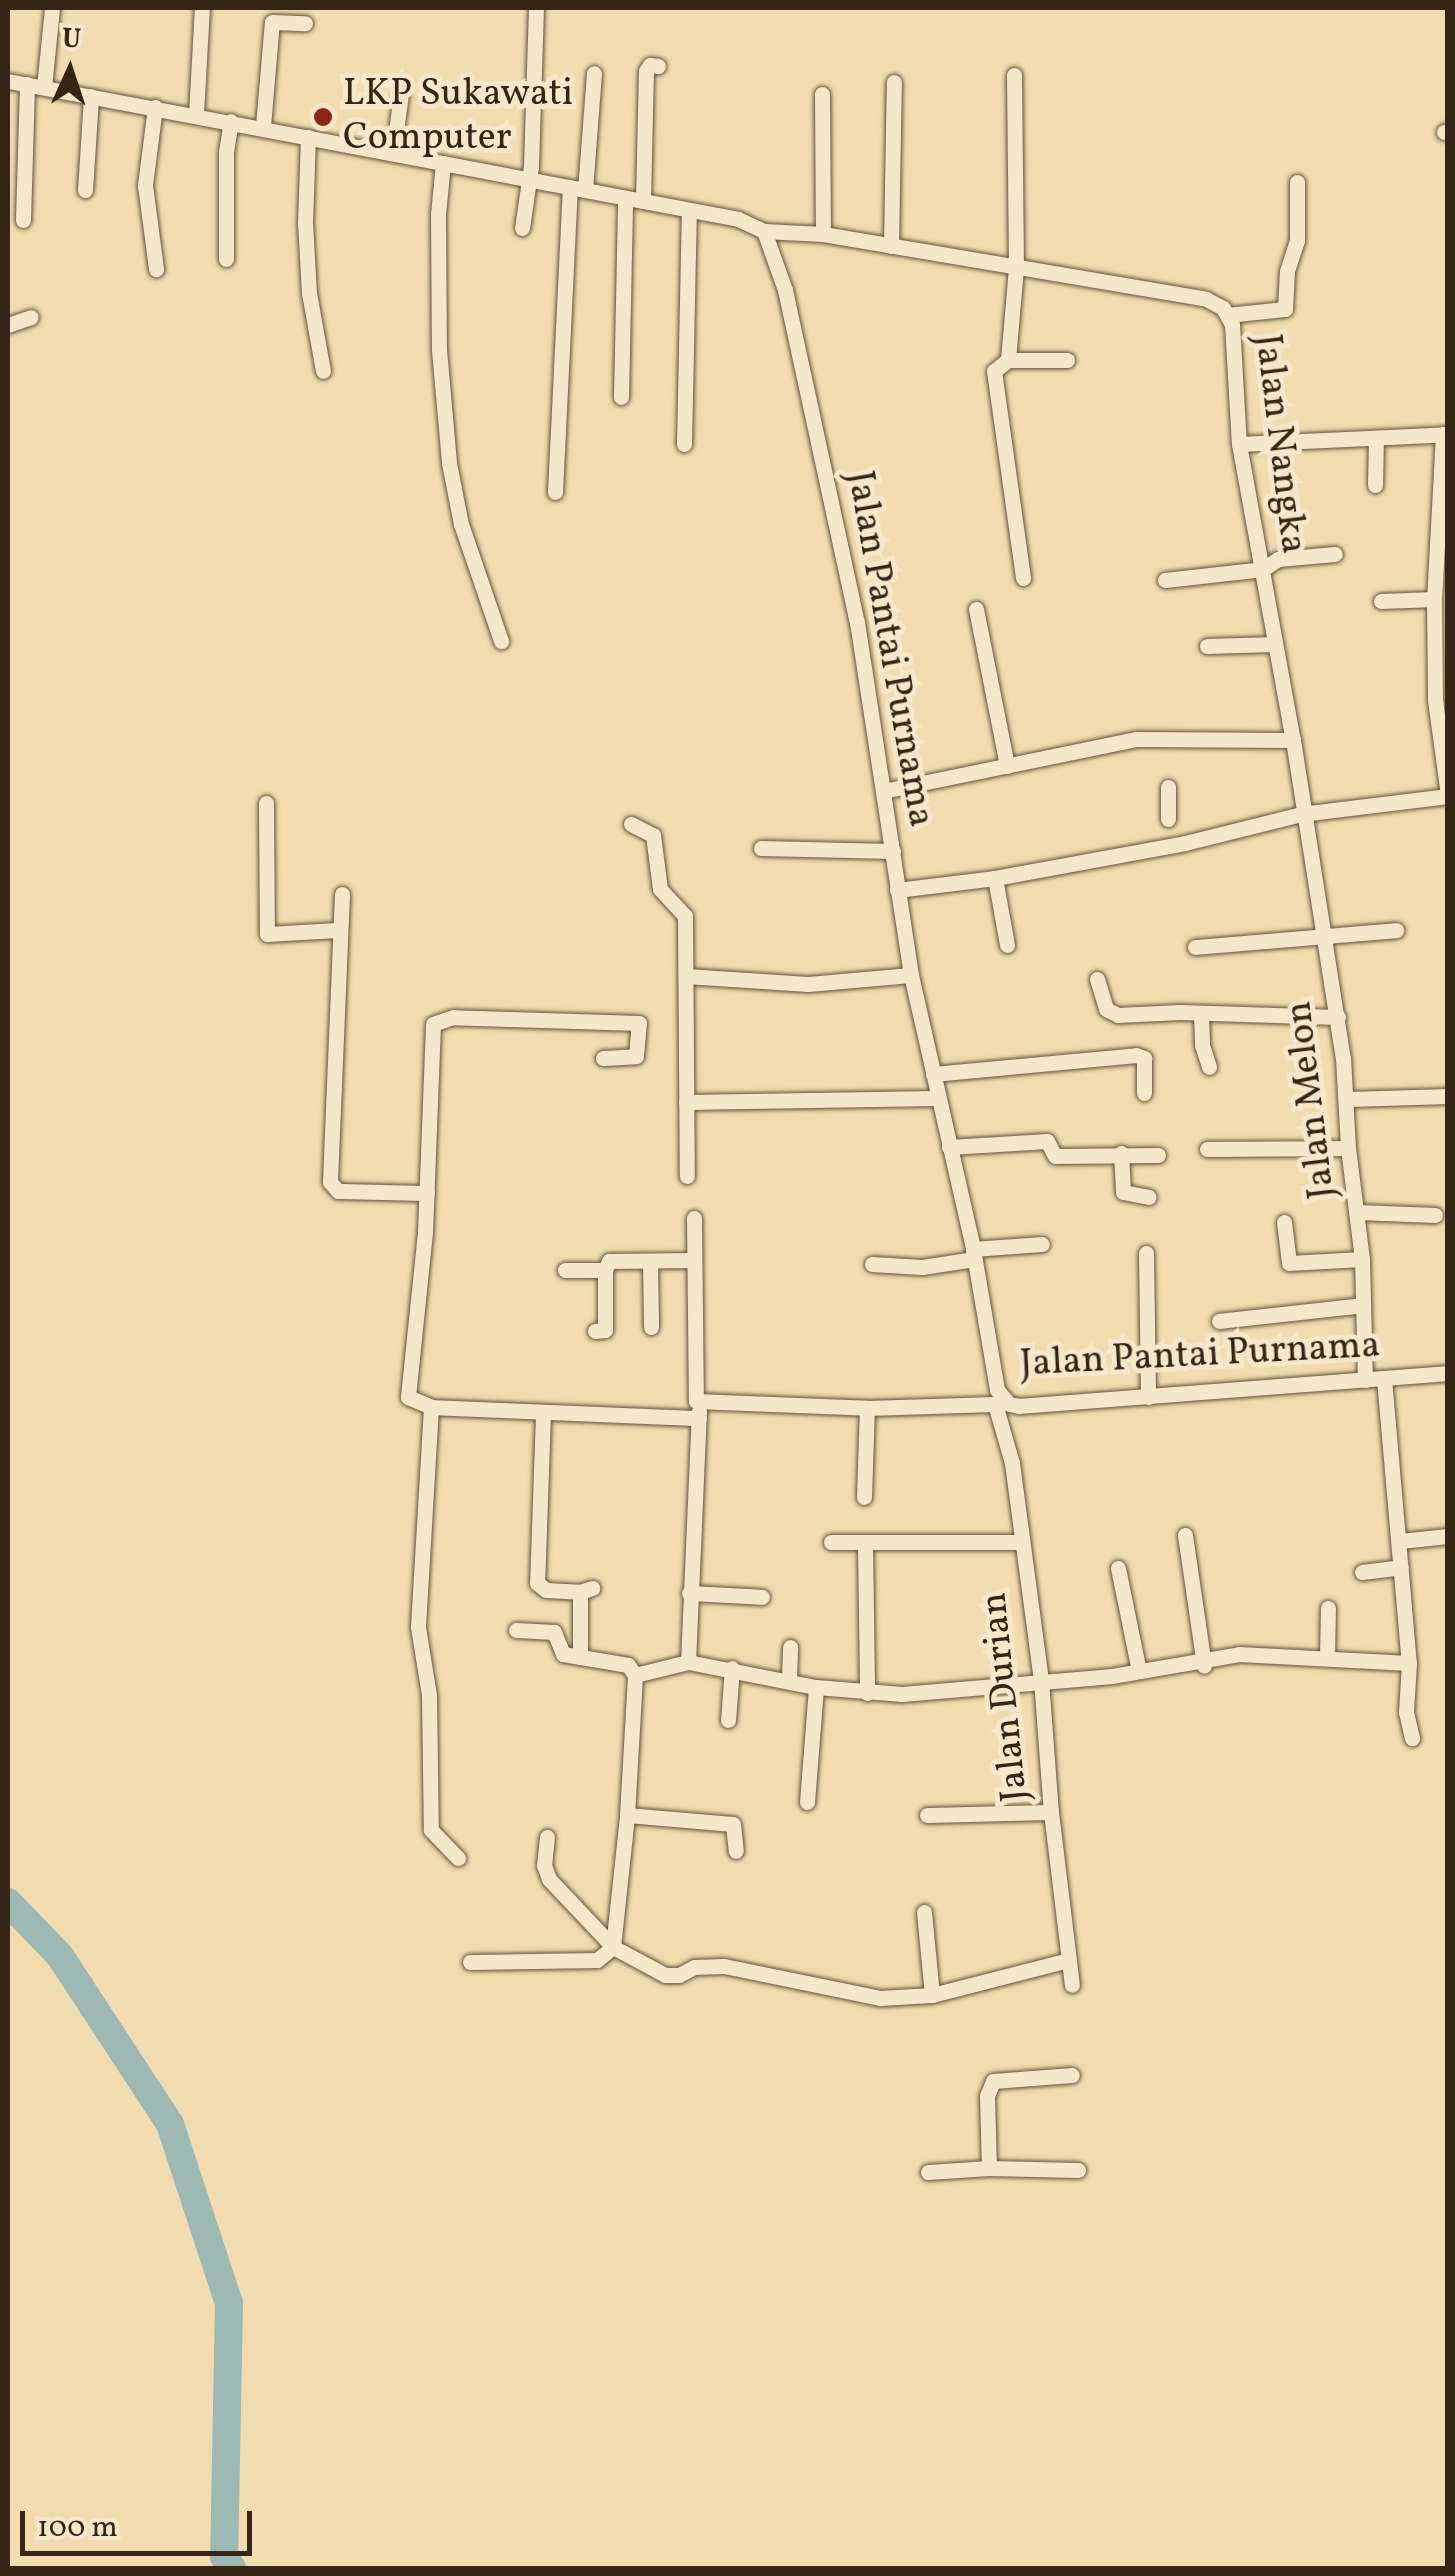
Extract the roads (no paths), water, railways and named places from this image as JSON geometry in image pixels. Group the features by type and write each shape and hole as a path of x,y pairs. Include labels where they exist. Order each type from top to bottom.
{"street":[{"path":"23,220 35,86 52,8"},
{"path":"196,114 202,8"},
{"path":"522,228 536,8"},
{"path":"262,126 272,24 276,20 305,23"},
{"path":"644,201 646,71 650,66 658,66"},
{"path":"555,492 578,189 594,73"},
{"path":"1008,360 1016,268 1014,75"},
{"path":"8,81 644,201 738,220 764,232"},
{"path":"892,246 894,82"},
{"path":"394,154 401,94"},
{"path":"822,94 822,234"},
{"path":"85,190 91,96"},
{"path":"155,107 145,184 156,269"},
{"path":"226,259 226,152 231,121"},
{"path":"308,136 304,222 309,293 323,371"},
{"path":"443,163 438,214 439,350 449,463 461,524 501,641"},
{"path":"1227,315 1285,308 1287,271 1296,241 1296,182"},
{"path":"621,396 625,198"},
{"path":"684,444 689,212"},
{"name":"Jalan Nangka","path":"764,232 822,234 1206,299 1227,315 1232,324 1239,444 1293,740 1302,814"},
{"name":"Jalan Pantai Purnama","path":"764,232 785,290 858,622 911,975 973,1254 998,1401 1019,1406 1448,1373"},
{"path":"8,325 32,317"},
{"path":"1022,578 994,376 996,366 1008,360 1067,360"},
{"path":"897,890 995,878 1185,843 1302,814 1448,795 1434,700 1445,434 1239,444"},
{"path":"1376,438 1376,485"},
{"path":"1165,580 1263,569 1278,559 1334,554"},
{"path":"1381,600 1438,604"},
{"path":"976,609 1007,766"},
{"path":"1207,646 1275,644"},
{"path":"884,792 1137,740 1293,740"},
{"path":"1168,787 1168,818"},
{"path":"266,803 267,934 337,930"},
{"name":"Jalan Melon","path":"1302,814 1338,1017 1348,1099 1348,1148 1362,1259 1365,1380"},
{"path":"631,824 653,835 660,890 684,913 687,1176"},
{"path":"761,848 893,851"},
{"path":"995,878 1007,945"},
{"path":"342,894 337,930 330,1182 338,1190 427,1193"},
{"path":"1195,948 1396,930"},
{"path":"686,976 808,984 911,975"},
{"path":"1097,979 1111,1014 1338,1017"},
{"path":"1200,1014 1202,1045 1209,1067"},
{"path":"603,1058 636,1056 639,1022 436,1020 430,1034 427,1193 408,1396 431,1407 543,1414 867,1408 998,1401"},
{"path":"933,1074 1136,1055 1144,1058 1144,1093"},
{"path":"1348,1099 1448,1096"},
{"path":"686,1102 937,1098"},
{"path":"949,1147 1048,1141 1055,1156 1158,1154"},
{"path":"1207,1150 1348,1148"},
{"path":"1120,1153 1123,1192 1148,1197"},
{"path":"1358,1212 1435,1215"},
{"path":"688,1662 699,1410 692,1397 694,1218"},
{"path":"1284,1222 1289,1262 1362,1259"},
{"path":"872,1264 922,1267 973,1254 1042,1244"},
{"path":"1146,1253 1148,1396"},
{"path":"595,1331 605,1330 605,1270 612,1260 693,1260"},
{"path":"650,1260 651,1328"},
{"path":"565,1270 605,1270"},
{"path":"1219,1321 1363,1305"},
{"path":"1384,1379 1409,1663 1406,1712 1412,1738"},
{"name":"Jalan Durian","path":"998,1401 1012,1463 1042,1680 1051,1812 1072,1985"},
{"path":"431,1407 418,1627 429,1695 431,1830 458,1858"},
{"path":"864,1497 867,1408"},
{"path":"543,1414 536,1583 546,1590 586,1590 580,1657"},
{"path":"1184,1535 1203,1662"},
{"path":"1400,1541 1448,1536"},
{"path":"831,1542 1020,1542"},
{"path":"865,1543 867,1693"},
{"path":"1362,1572 1401,1567"},
{"path":"1118,1568 1140,1671"},
{"path":"689,1593 762,1597"},
{"path":"1327,1658 1328,1608"},
{"path":"470,1962 597,1960 613,1947 628,1815 635,1674 628,1664 561,1653 554,1632 516,1630"},
{"path":"789,1679 790,1647"},
{"path":"635,1674 688,1662 867,1693 945,1691 1140,1671 1261,1653 1409,1663"},
{"path":"728,1720 732,1668"},
{"path":"807,1802 816,1687"},
{"path":"927,1815 1051,1812"},
{"path":"628,1815 732,1824 736,1852"},
{"path":"547,1837 546,1875 613,1947 665,1976 679,1975 694,1966 724,1966 854,1995 932,1995 1068,1960"},
{"path":"924,1912 932,1995"},
{"path":"989,2168 988,2089 993,2081 1072,2075"},
{"path":"928,2172 989,2168 1078,2170"}],"waterway":[{"path":"8,1902 60,1956 170,2124 229,2303 224,2557 232,2568"}],"place":[{"name":"LKP Sukawati Computer","path":"323,117"}]}
